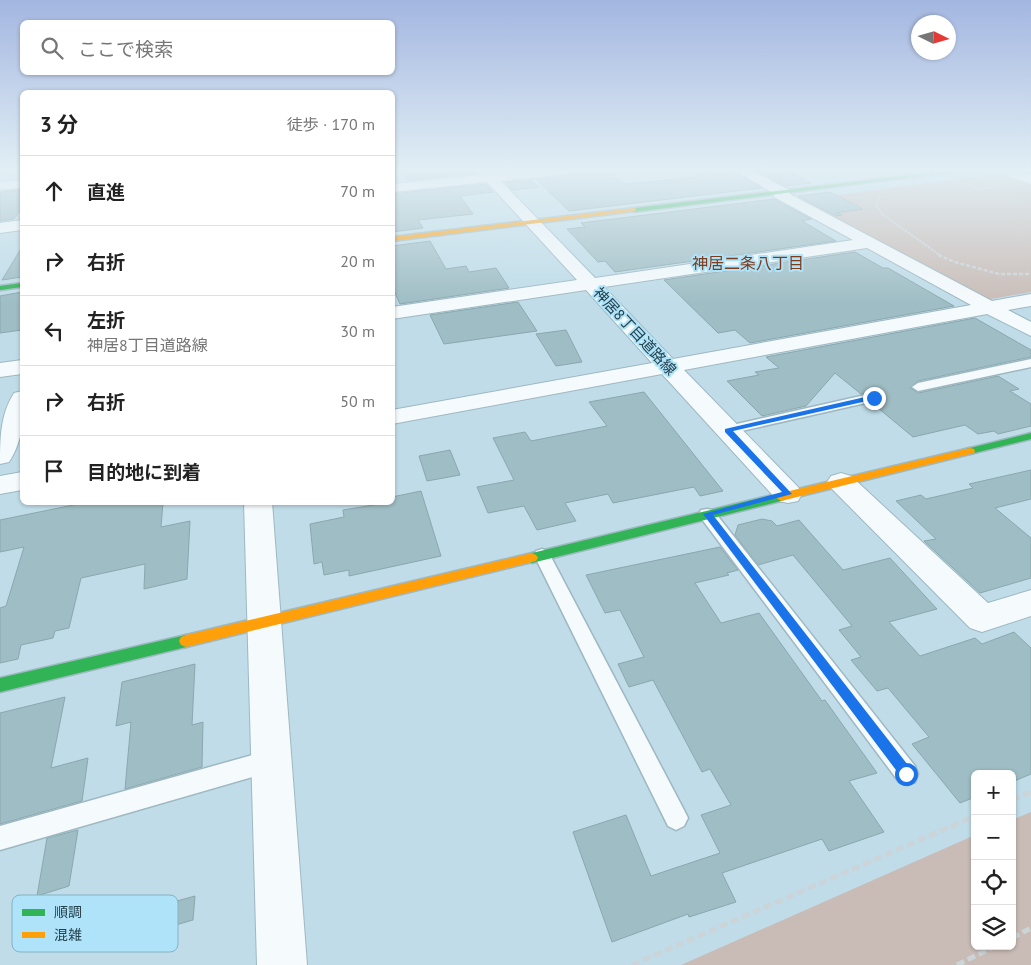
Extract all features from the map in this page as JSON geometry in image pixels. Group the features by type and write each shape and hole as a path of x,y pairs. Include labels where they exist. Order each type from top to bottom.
{"main road":[{"path":"395,239 600,214"},
{"path":"0,288 20,285"},
{"path":"0,685 264,624 788,494 1031,436"}],"street":[{"name":"神居8丁目道路線","path":"525,214 788,494"},
{"path":"818,214 1031,330"},
{"path":"0,228 20,225"},
{"path":"395,313 869,243"},
{"path":"395,416 1031,300"},
{"path":"0,370 20,367"},
{"path":"0,456 20,403"},
{"path":"0,485 20,481"},
{"path":"841,482 982,618 1031,603"},
{"path":"258,505 282,965"}],"lane":[{"path":"918,387 1031,363"},
{"path":"728,430 874,398"},
{"path":"707,514 906,774"},
{"path":"542,555 676,818"},
{"path":"0,838 271,761"}],"path":[{"path":"882,214 936,254 955,262 1000,274 1031,274"},
{"path":"1016,798 1031,792"},
{"path":"632,965 971,818"},
{"path":"1016,936 1031,928"},
{"path":"957,965 987,950"}],"shaded area":[{"path":"825,214 1031,214 1031,292 986,300"},
{"path":"1031,812 1031,965 681,965 971,837 971,950 1016,950 1016,818"}],"building":[{"path":"0,214 18,214 14,219 0,221"},
{"path":"395,214 473,214 418,220 423,228 395,232"},
{"path":"653,214 802,214 811,219 802,221 836,241 615,272 605,261 598,262 567,229 585,227 581,223"},
{"path":"430,241 446,269 466,266 469,272 496,268 509,288 400,304 395,293 395,246"},
{"path":"20,250 20,277 2,280"},
{"path":"855,252 883,268 888,268 954,306 750,343 735,330 718,333 664,280"},
{"path":"20,292 20,330 0,333 0,296"},
{"path":"518,302 537,331 444,344 430,315"},
{"path":"975,318 1031,350 1031,357 918,381 910,388 918,393 998,376 1019,389 1010,391 1031,404 1031,426 998,434 994,431 978,434 965,425 913,437 872,403 879,402 881,395 874,391 861,394 835,373 806,406 762,416 727,381 759,375 755,372 779,368 766,357"},
{"path":"566,330 582,362 556,366 536,334"},
{"path":"644,392 723,491 700,496 694,487 613,503 608,494 565,503 576,521 537,530 524,506 488,513 477,487 514,480 493,438 525,432 531,441 607,426 589,402"},
{"path":"450,450 460,475 427,481 419,456"},
{"path":"1031,470 1031,499 995,508 1031,538 1031,578 980,593 924,541 936,539 896,501 921,495 926,499 973,488 969,484"},
{"path":"421,491 441,556 349,576 349,570 324,575 322,562 314,564 310,524 344,517 343,510 374,505 395,505 395,496"},
{"path":"73,505 163,505 161,527 190,521 187,579 144,589 145,564 81,578 69,628 55,631 53,638 21,645 18,659 0,663 0,608 6,606 24,547 0,552 0,520"},
{"path":"762,519 772,521 777,526 799,520 843,570 890,558 937,609 889,622 920,656 975,638 982,644 1014,632 1031,648 1031,774 1016,780 1016,770 971,770 971,799 960,803 912,744 929,737 888,688 877,691 851,660 861,657 839,630 852,626 793,555 758,565 735,535 738,525"},
{"path":"720,547 738,570 727,573 729,575 695,583 721,623 759,613 822,701 825,700 877,773 849,781 884,832 829,851 822,839 722,873 736,902 689,917 688,914 612,942 573,832 626,815 651,876 720,853 701,815 731,805 710,769 702,772 653,680 629,687 618,664 644,657 620,610 605,613 586,575"},
{"path":"195,664 192,725 203,722 202,767 125,789 131,722 116,726 122,682"},
{"path":"65,697 51,768 88,758 82,801 0,824 0,713"},
{"path":"78,830 69,886 37,895 47,838"},
{"path":"195,896 193,920 178,924 178,901"}],"traffic: fast":[{"path":"0,288 20,285"},
{"path":"970,451 1031,436"},
{"path":"532,558 781,497"},
{"path":"0,685 186,641"}],"traffic: slow":[{"path":"395,239 600,214"},
{"path":"781,497 970,451"},
{"path":"186,641 532,558"}],"district":[{"name":"神居二条八丁目","path":"748,263"}],"route":[{"path":"874,398 728,430 788,494 707,514 906,774"}]}
